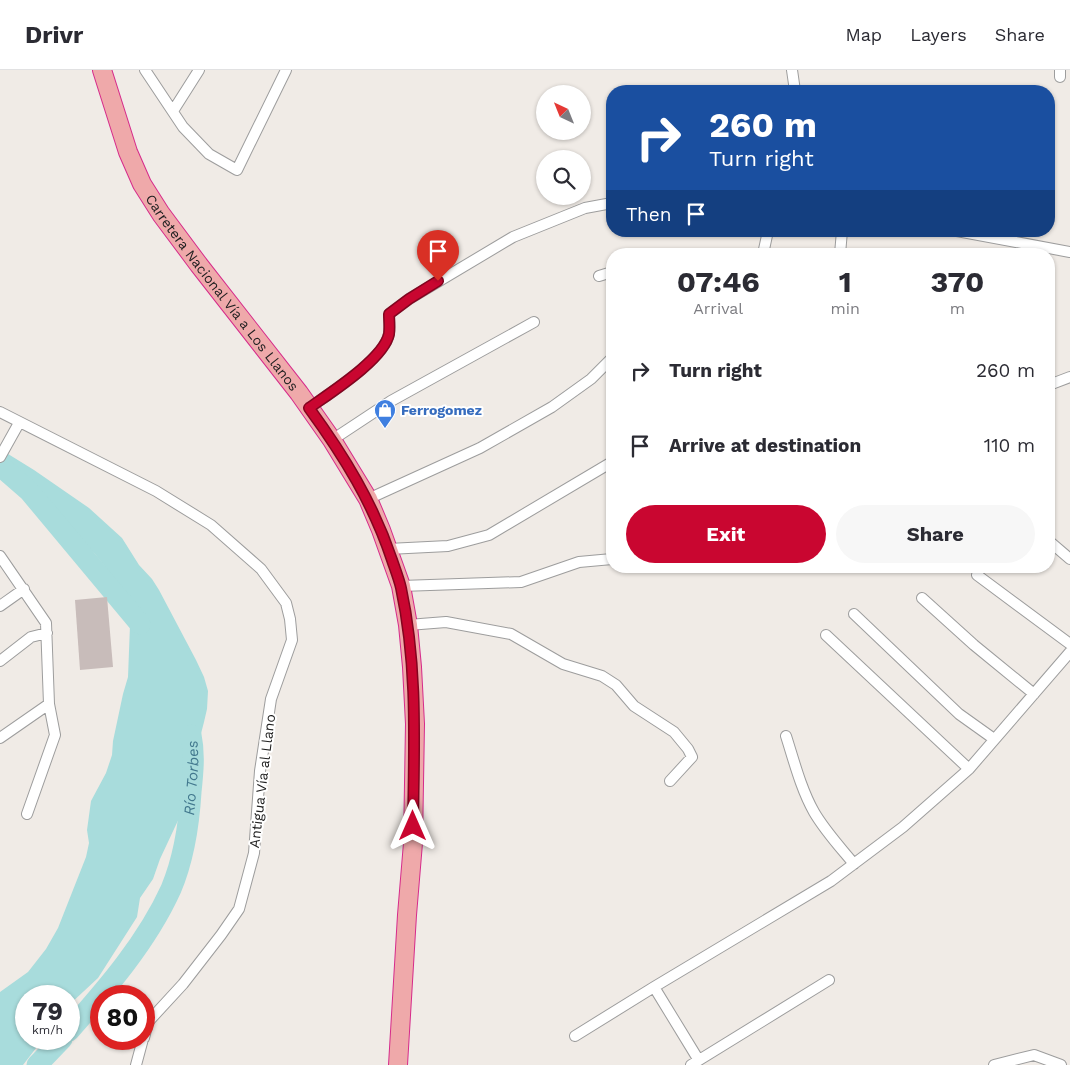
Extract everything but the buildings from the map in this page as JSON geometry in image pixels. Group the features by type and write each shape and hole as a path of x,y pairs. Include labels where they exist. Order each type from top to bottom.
{"highway":[{"name":"Carretera Nacional Vía a Los Llanos","path":"102,70 128,152 147,191 161,214 198,265 332,440 368,499 401,586 408,625 415,724 413,843 398,1065"}],"street":[{"path":"145,70 183,127 209,154 237,170 286,70"},
{"path":"173,111 199,70"},
{"path":"792,70 794,85"},
{"path":"309,408 354,377 379,351 389,335 389,314 409,299 513,237 585,208 606,204"},
{"path":"989,237 1048,248"},
{"path":"1055,249 1070,252"},
{"path":"599,276 606,274"},
{"path":"332,440 391,400 534,322"},
{"path":"368,499 480,448 536,416 591,379 606,364"},
{"path":"1055,383 1070,377"},
{"name":"Antigua Vía al Llano","path":"0,412 148,487 211,525 261,569 286,603 292,640 271,699 260,771 254,853 239,909 221,936 155,1014"},
{"path":"0,458 19,423"},
{"path":"388,549 448,546 489,535 606,466"},
{"path":"1055,546 1070,559"},
{"path":"0,556 46,623 49,704 55,735 28,814"},
{"path":"401,586 521,582 579,562 606,560"},
{"path":"977,575 1070,644"},
{"path":"0,606 24,589"},
{"path":"922,598 974,645 1034,694"},
{"path":"854,614 959,714 994,739"},
{"path":"408,625 446,622 511,634 562,664 602,676 616,686 634,706 674,732 688,749 692,757 670,781"},
{"path":"0,660 31,637 46,633"},
{"path":"826,634 969,769"},
{"path":"575,1036 831,881 903,827 969,769 1070,652"},
{"path":"0,738 49,704"},
{"path":"786,736 800,782 814,812 854,864"},
{"path":"654,987 694,1062 829,980"},
{"name":"Antigua Vía al Llano","path":"136,1065 140,1050"},
{"path":"994,1065 1034,1055 1061,1065"}],"water":[{"path":"0,449 89,508 122,538 139,565 159,590 196,660 208,691 204,722 195,757 184,788 182,812 160,859 153,879 140,898 137,917 98,978 80,995 80,985 15,985 15,1050 35,1050 23,1065 0,1065 0,992 28,972 46,949 58,928 86,857 89,843 87,830 91,801 106,773 112,755 113,741 128,677 130,625 114,578 95,554 57,516 21,488 0,475"}],"waterway":[{"name":"Río Torbes","path":"0,466 29,491 140,624"},
{"name":"Río Torbes","path":"80,1018 112,981 138,946 161,909 176,877 183,853 189,817 193,764 191,735"},
{"name":"Río Torbes","path":"37,1065 51,1050"}],"place":[{"name":"Ferrogomez","path":"385,429"}],"route":[{"path":"413,826 415,724 408,625 401,586 368,499 332,440 309,408 354,377 379,351 389,335 389,314 438,281"}]}
